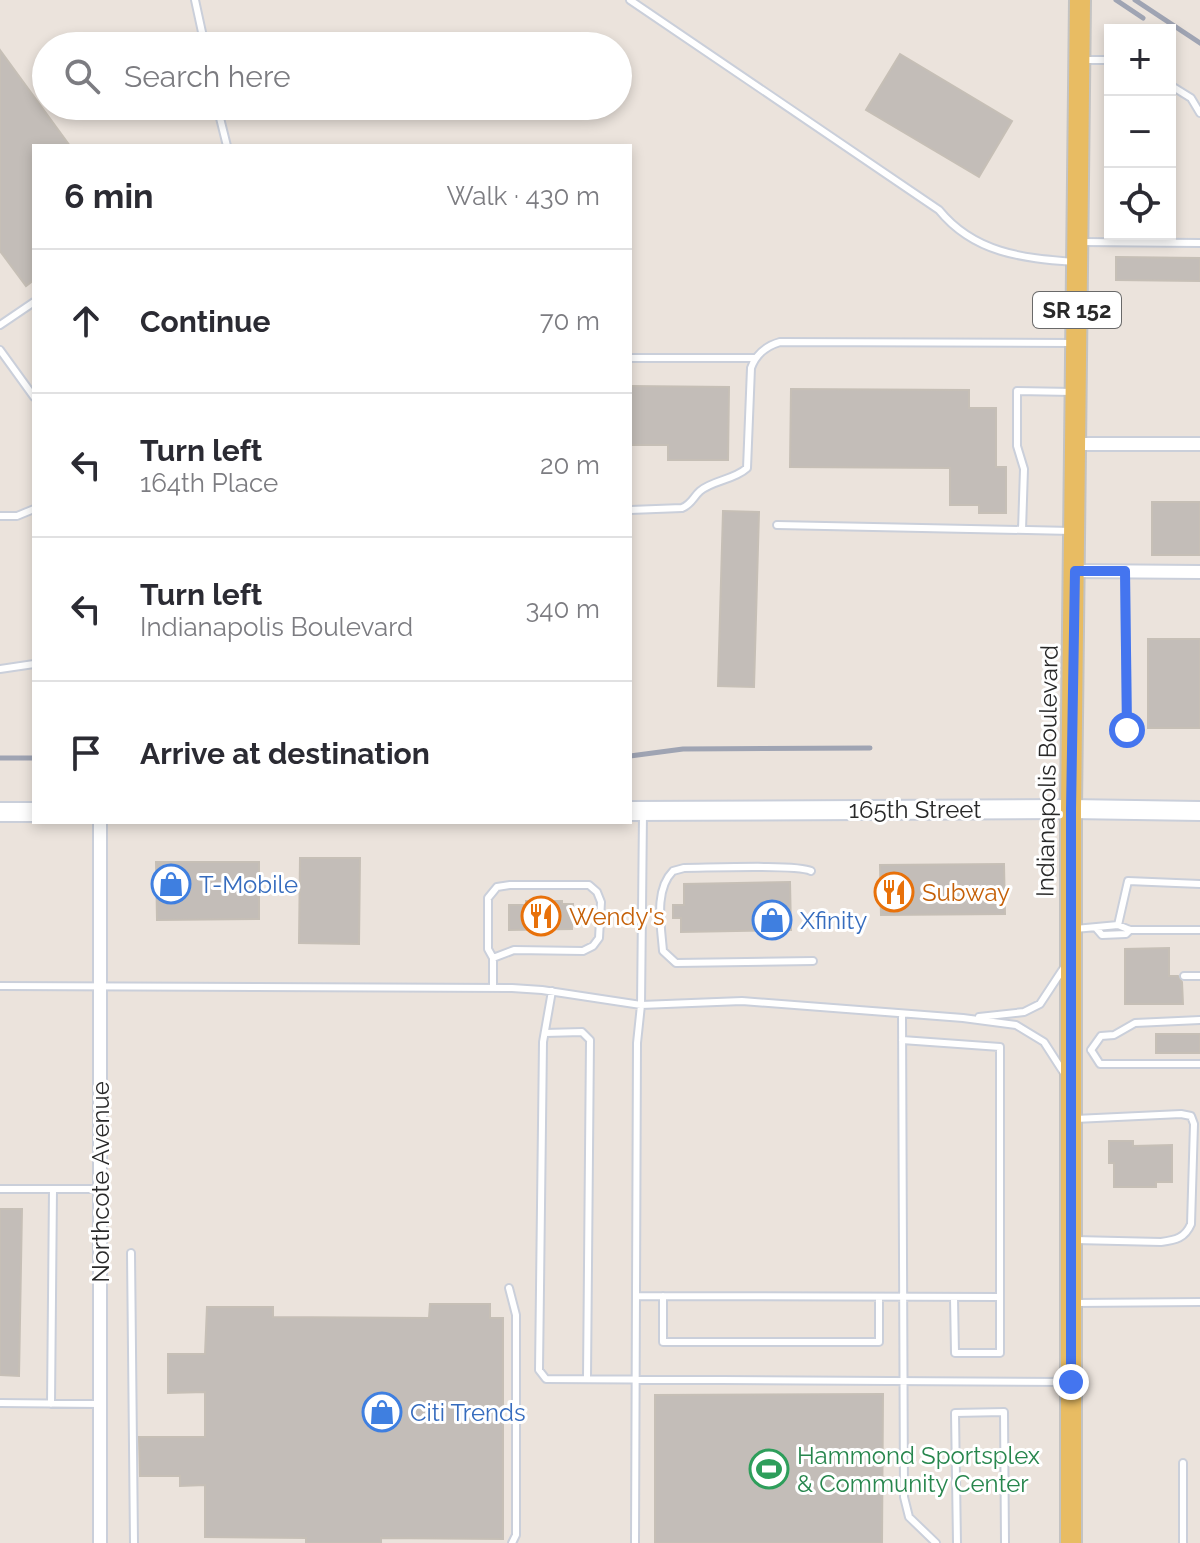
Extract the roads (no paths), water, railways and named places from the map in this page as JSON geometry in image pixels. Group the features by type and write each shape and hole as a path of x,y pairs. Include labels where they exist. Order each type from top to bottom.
{"main road":[{"name":"Indianapolis Boulevard","path":"1071,1543 1072,1090 1082,1050 1071,930 1080,0"},
{"name":"165th Street","path":"636,810 1200,811"},
{"path":"0,812 32,812"}],"street":[{"path":"1076,444 1200,444"},
{"path":"1075,571 1200,572"},
{"name":"Northcote Avenue","path":"100,824 100,1543"}],"lane":[{"path":"195,0 202,32"},
{"path":"630,0 939,210 950,224 981,242 1015,256 1200,243"},
{"path":"1079,60 1104,60"},
{"path":"1176,89 1191,98 1200,113"},
{"path":"220,120 226,144"},
{"path":"0,325 32,303"},
{"path":"632,510 682,508 690,505 701,490 747,468 751,368 754,358 764,349 780,342 1077,343"},
{"path":"0,350 32,394"},
{"path":"632,358 754,358"},
{"path":"1022,530 1024,469 1017,446 1017,391 1077,392"},
{"path":"0,516 17,516 32,510"},
{"path":"777,525 1076,531"},
{"path":"1125,571 1127,730"},
{"path":"0,669 32,664"},
{"path":"635,1543 637,1043 641,1005 636,810"},
{"path":"811,871 806,868 684,868 673,871 662,886 663,951 676,963 813,961"},
{"path":"1118,925 1128,881 1200,884"},
{"path":"493,958 514,950 583,951 593,946 599,938 601,902 597,892 589,885 497,887 488,898 488,949 493,958 493,988"},
{"path":"1071,930 1101,925 1118,925 1130,930 1200,930"},
{"path":"1096,928 1102,935 1126,934 1130,930"},
{"path":"963,1018 1024,1012 1040,1004 1072,956"},
{"path":"1184,976 1200,976"},
{"path":"0,986 493,988 552,991 641,1005 742,1001 963,1018 1016,1025 1031,1032 1044,1042 1059,1063 1072,1090"},
{"path":"552,991 545,1033 539,1370 546,1379 1071,1382"},
{"path":"902,1014 904,1497 909,1517 936,1543"},
{"path":"1200,1020 1135,1023 1114,1035 1101,1036 1082,1050 1100,1064 1200,1064"},
{"path":"545,1033 582,1032 590,1040 587,1378"},
{"path":"902,1040 1000,1047 1000,1353 955,1353 954,1298"},
{"path":"1072,1119 1181,1114 1191,1116 1194,1124 1191,1224 1186,1234 1161,1242 1072,1239"},
{"path":"0,1189 100,1189"},
{"path":"51,1404 53,1189"},
{"path":"131,1253 134,1543"},
{"path":"509,1288 516,1315 516,1535 512,1543"},
{"path":"636,1296 1000,1297"},
{"path":"663,1296 663,1342 879,1342 879,1299"},
{"path":"1071,1303 1200,1302"},
{"path":"0,1403 100,1404"},
{"path":"957,1543 955,1413 1004,1412 1005,1543"},
{"path":"1183,1463 1183,1543"}],"railway":[{"path":"1116,0 1143,18"},
{"path":"1135,0 1200,43"},
{"path":"632,756 683,749 870,748"},
{"path":"0,758 32,758"}],"place":[{"name":"T-Mobile","path":"171,884"},
{"name":"Subway","path":"894,892"},
{"name":"Wendy's","path":"541,916"},
{"name":"Xfinity","path":"772,920"},
{"name":"Citi Trends","path":"382,1412"},
{"name":"Hammond Sportsplex & Community Center","path":"769,1469"}]}
